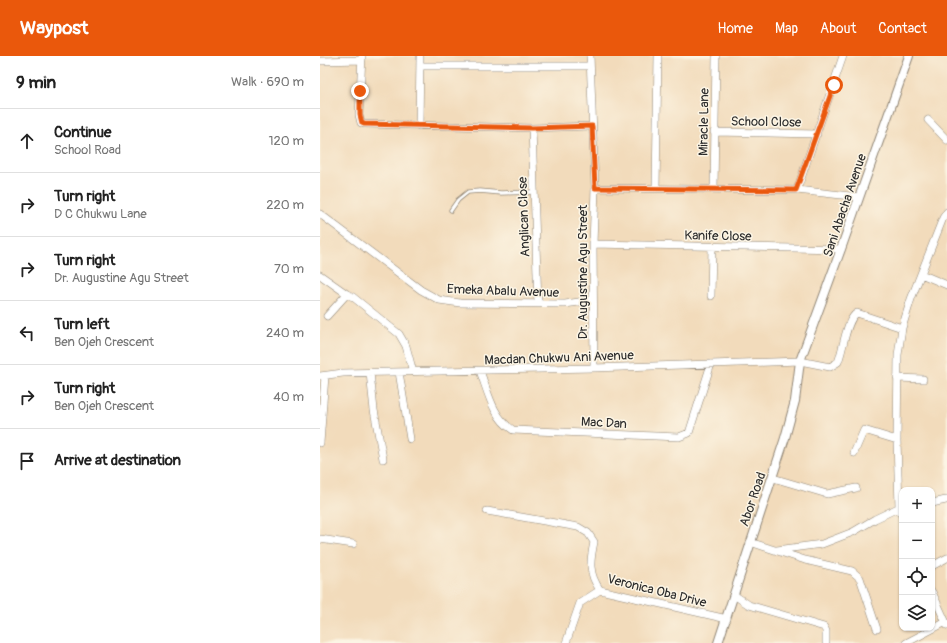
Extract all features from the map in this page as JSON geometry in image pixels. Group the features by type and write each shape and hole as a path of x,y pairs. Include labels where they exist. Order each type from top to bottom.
{"street":[{"name":"Dr. Augustine Agu Street","path":"590,56 595,188 593,244 594,368"},
{"path":"656,188 658,56"},
{"name":"Miracle Lane","path":"714,189 716,56"},
{"path":"796,190 817,134 843,56"},
{"name":"Sani Abacha Avenue","path":"800,361 909,56"},
{"path":"419,126 420,57"},
{"path":"320,61 362,58 360,115 362,123 373,125 532,128 592,126"},
{"path":"420,66 590,66"},
{"path":"928,120 947,140"},
{"name":"Anglican Close","path":"532,128 538,304"},
{"name":"School Close","path":"714,132 817,134"},
{"path":"595,188 796,190 859,197"},
{"name":"Emeka Abalu Avenue","path":"320,214 418,288 440,300 477,303 538,304 565,304 593,300"},
{"path":"899,490 896,440 897,378 898,355 902,328 921,274 946,217"},
{"name":"Kanife Close","path":"593,244 841,249"},
{"path":"711,296 712,247"},
{"path":"921,274 947,285"},
{"path":"320,275 388,323 399,334 406,346 413,372"},
{"path":"327,316 347,294"},
{"name":"Macdan Chukwu Ani Avenue","path":"323,376 343,373 480,371 800,361 830,367 838,362 850,323 857,313 902,328"},
{"name":"Abor Road","path":"718,643 727,619 750,542 773,478 795,401 800,361"},
{"name":"Mac Dan","path":"480,371 494,409 505,425 513,430 680,437 689,433 711,364"},
{"path":"399,372 410,439"},
{"path":"370,373 382,459"},
{"path":"320,443 323,376"},
{"path":"897,378 922,379"},
{"path":"854,453 864,430 896,440"},
{"path":"773,478 826,494 856,488"},
{"path":"935,502 946,500"},
{"path":"776,550 822,544 853,532 899,508"},
{"name":"Veronica Oba Drive","path":"487,511 578,527 588,533 594,542 590,562 593,579 600,590 727,619"},
{"path":"320,539 353,544"},
{"path":"750,542 805,560 852,571 860,578 877,629"},
{"path":"935,564 947,558"},
{"path":"566,643 580,603 600,590"},
{"path":"734,595 749,605 824,627 826,630 826,643"},
{"path":"906,643 946,624 933,595"}],"lane":[{"path":"451,210 458,200 468,192 533,192"}],"route":[{"path":"360,91 360,120 364,124 532,128 592,126 595,188 796,190 834,85"}]}
